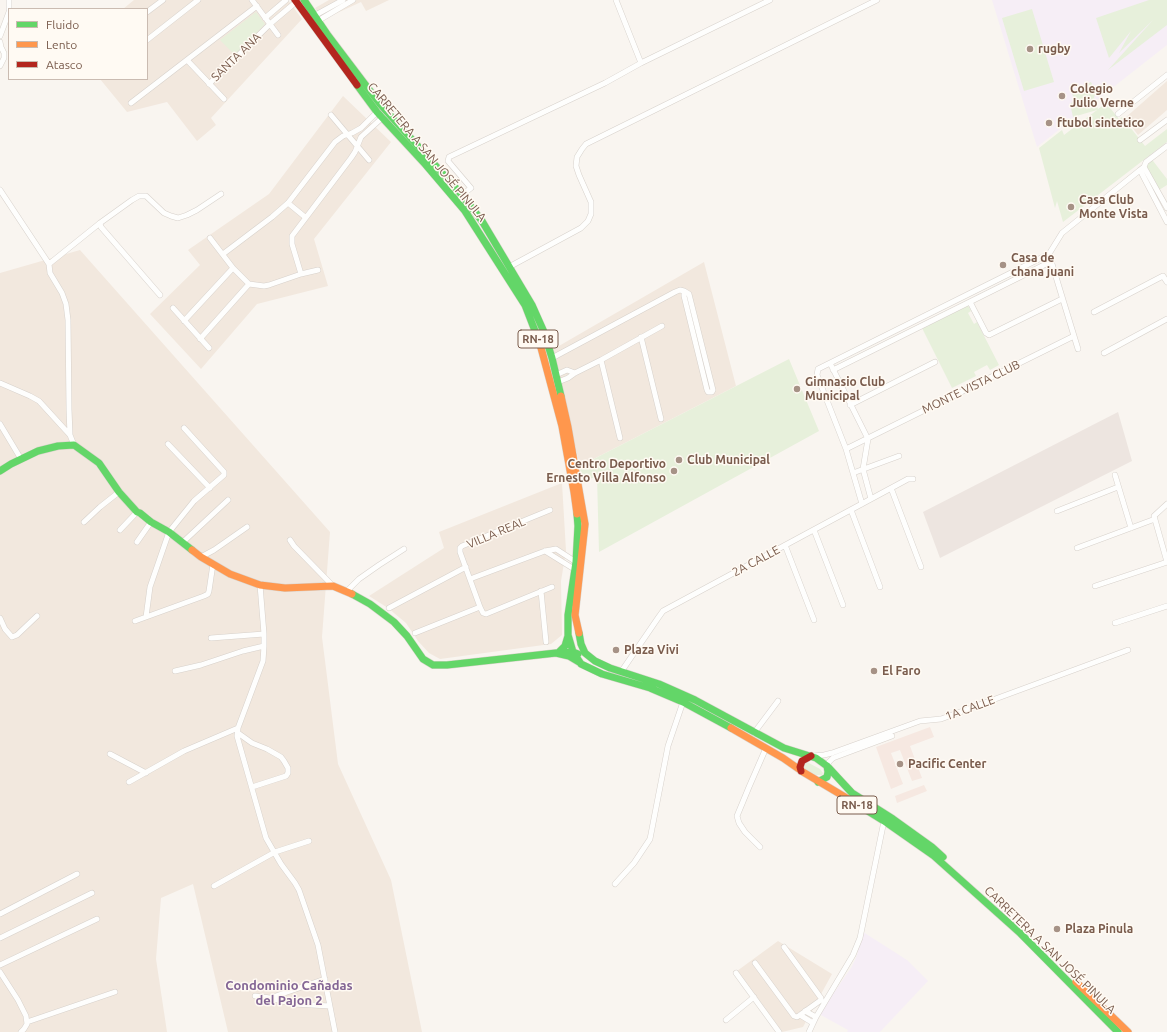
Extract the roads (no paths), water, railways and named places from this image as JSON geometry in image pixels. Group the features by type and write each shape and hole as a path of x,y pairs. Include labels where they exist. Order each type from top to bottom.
{"main road":[{"name":"CARRETERA A SAN JOSÉ PINULA","path":"304,0 314,20 380,115 425,164 465,211 525,305 540,344 562,426 574,492 578,526 575,566 568,615 568,636 573,652 581,664 602,674 625,675 659,684 695,700 784,748 811,756 821,761 852,793 927,843 1024,929 1128,1032"},
{"name":"CARRETERA A SAN JOSÉ PINULA","path":"295,1 314,20 380,104 462,195 482,221 532,305 544,332 558,376 585,524 575,615 577,630 585,653 595,661 650,688 683,702 766,748 818,782 884,821 934,856 1036,948 1118,1032"},
{"path":"0,470 38,451 48,448 74,445 99,463 119,492 137,512 150,522 169,532 182,543 213,564 230,574 260,585 285,588 334,586 347,591 370,604 394,622 407,636 423,659 433,664 447,665 573,652 579,654 595,666 602,669 610,668"},
{"path":"557,653 565,646 568,636"},
{"path":"557,653 570,656 581,664"},
{"path":"801,771 800,766 802,762 811,756"},
{"path":"818,782 827,777 827,766"},
{"path":"884,821 888,820 922,843 927,843"}],"street":[{"path":"148,11 162,0"},
{"path":"148,39 198,0"},
{"name":"SANTA ANA","path":"252,0 278,35"},
{"path":"314,20 343,0"},
{"path":"314,20 353,0"},
{"path":"616,0 641,63"},
{"path":"462,195 471,188 448,161 449,157 605,83 641,63 770,0"},
{"path":"509,267 581,228 588,221 591,214 591,202 577,172 576,163 578,154 586,144 877,0"},
{"name":"SANTA ANA","path":"186,60 209,84 295,1"},
{"path":"284,2 287,9"},
{"name":"SANTA ANA","path":"265,18 284,2"},
{"name":"SANTA ANA","path":"131,102 256,6"},
{"path":"0,36 8,15"},
{"path":"0,42 4,53 4,58 0,66"},
{"path":"1118,114 1167,75"},
{"path":"209,84 224,99"},
{"path":"331,115 369,160"},
{"path":"223,254 288,203 330,147 339,138 361,128 380,115"},
{"path":"301,274 291,240 294,232 351,158 361,137 380,115"},
{"path":"1140,140 1167,120"},
{"path":"862,504 846,449 817,374 819,368 1049,254 1062,233 1167,146"},
{"path":"1142,168 1165,198 1167,208"},
{"path":"1142,168 1166,217"},
{"path":"0,190 49,264 50,273 62,293 66,304 68,320 70,435 74,445"},
{"path":"49,264 100,223 139,196 146,196 164,213 178,218 192,212 221,194"},
{"path":"1158,203 1165,198"},
{"path":"288,203 305,217"},
{"path":"100,223 101,227 160,295"},
{"path":"210,238 233,268 249,284 264,286 318,270"},
{"path":"1049,254 1078,349"},
{"path":"833,370 1052,261"},
{"path":"184,321 233,268"},
{"path":"1094,312 1160,277 1163,276 1167,282"},
{"path":"200,339 249,284"},
{"path":"552,358 680,290 684,291 684,296 702,358 713,390 710,393 707,390 702,358"},
{"path":"970,302 986,333 989,335 1062,299"},
{"path":"173,308 208,348"},
{"path":"918,319 922,326"},
{"path":"1104,353 1167,319"},
{"path":"558,376 568,378 662,326"},
{"name":"MONTE VISTA CLUB","path":"846,449 1074,336"},
{"path":"641,337 661,419"},
{"path":"601,360 620,438"},
{"path":"850,404 935,362"},
{"path":"830,363 868,439 863,469 871,499"},
{"path":"558,376 567,370 575,373"},
{"path":"0,383 39,401 70,435"},
{"path":"0,424 21,459"},
{"path":"146,617 150,587 169,532 194,501 224,475 224,472 184,428"},
{"path":"168,444 210,488"},
{"path":"853,473 899,456"},
{"path":"1115,475 1131,528"},
{"name":"2A CALLE","path":"625,675 663,611 908,479 913,479"},
{"path":"1057,511 1118,487"},
{"path":"891,488 921,567"},
{"path":"84,522 100,506 119,492"},
{"path":"182,543 228,500"},
{"path":"1095,586 1167,562 1154,516 1167,504"},
{"name":"VILLA REAL","path":"480,607 460,552 460,548 550,510"},
{"path":"851,510 880,587"},
{"path":"120,530 137,512"},
{"path":"1076,548 1155,519"},
{"path":"137,542 150,522"},
{"path":"202,557 247,527"},
{"path":"814,530 843,606"},
{"path":"290,540 294,546 334,586"},
{"path":"785,546 814,620"},
{"path":"347,591 358,579 404,549"},
{"path":"470,580 545,551 556,549 575,566"},
{"path":"135,621 208,594 210,591 213,564"},
{"name":"VILLA REAL","path":"389,608 466,567"},
{"path":"260,585 264,634 262,661 237,736 266,838 281,864 299,890 318,945 335,1032"},
{"path":"415,633 480,607 486,614 552,587"},
{"path":"541,591 546,642"},
{"path":"1115,623 1167,606"},
{"path":"0,618 5,629 12,637 17,635 37,616"},
{"path":"211,638 264,634"},
{"path":"175,671 201,665 243,651 264,646"},
{"name":"1A CALLE","path":"811,756 832,753 920,720 941,718 1128,650"},
{"path":"754,733 778,701"},
{"path":"614,884 634,863 650,839 668,746 683,702"},
{"path":"129,782 184,752 238,731"},
{"path":"238,731 252,743 267,749 280,757 288,768 288,773 286,776 252,787"},
{"path":"827,766 834,758 892,736"},
{"path":"760,847 745,832 739,823 737,816 766,748"},
{"path":"110,754 146,772"},
{"path":"808,1032 853,955 860,938 884,821"},
{"path":"214,886 275,852 309,841"},
{"path":"0,914 77,874"},
{"path":"0,938 92,893"},
{"path":"0,965 97,919"},
{"path":"754,963 794,1016 797,1017 821,1000 821,998 784,947"},
{"path":"0,972 18,1000 26,1016 26,1026 21,1032"},
{"path":"736,973 779,1032"},
{"path":"270,998 325,979"},
{"path":"27,1022 115,992"},
{"path":"255,996 294,1004 330,1006"},
{"path":"726,1020 754,997"},
{"path":"805,1011 815,1020"},
{"path":"800,1015 815,1020"}],"place":[{"name":"rugby","path":"1030,49"},
{"name":"Colegio Julio Verne","path":"1062,96"},
{"name":"ftubol sintetico","path":"1049,123"},
{"name":"Casa Club Monte Vista","path":"1071,207"},
{"name":"Casa de chana juani","path":"1003,265"},
{"name":"Gimnasio Club Municipal","path":"797,389"},
{"name":"Club Municipal","path":"679,460"},
{"name":"Centro Deportivo Ernesto Villa Alfonso","path":"674,471"},
{"name":"Plaza Vivi","path":"616,650"},
{"name":"El Faro","path":"874,671"},
{"name":"Pacific Center","path":"900,764"},
{"name":"Plaza Pinula","path":"1057,929"}],"district":[{"name":"Condominio Cañadas del Pajon 2","path":"289,994"}]}
